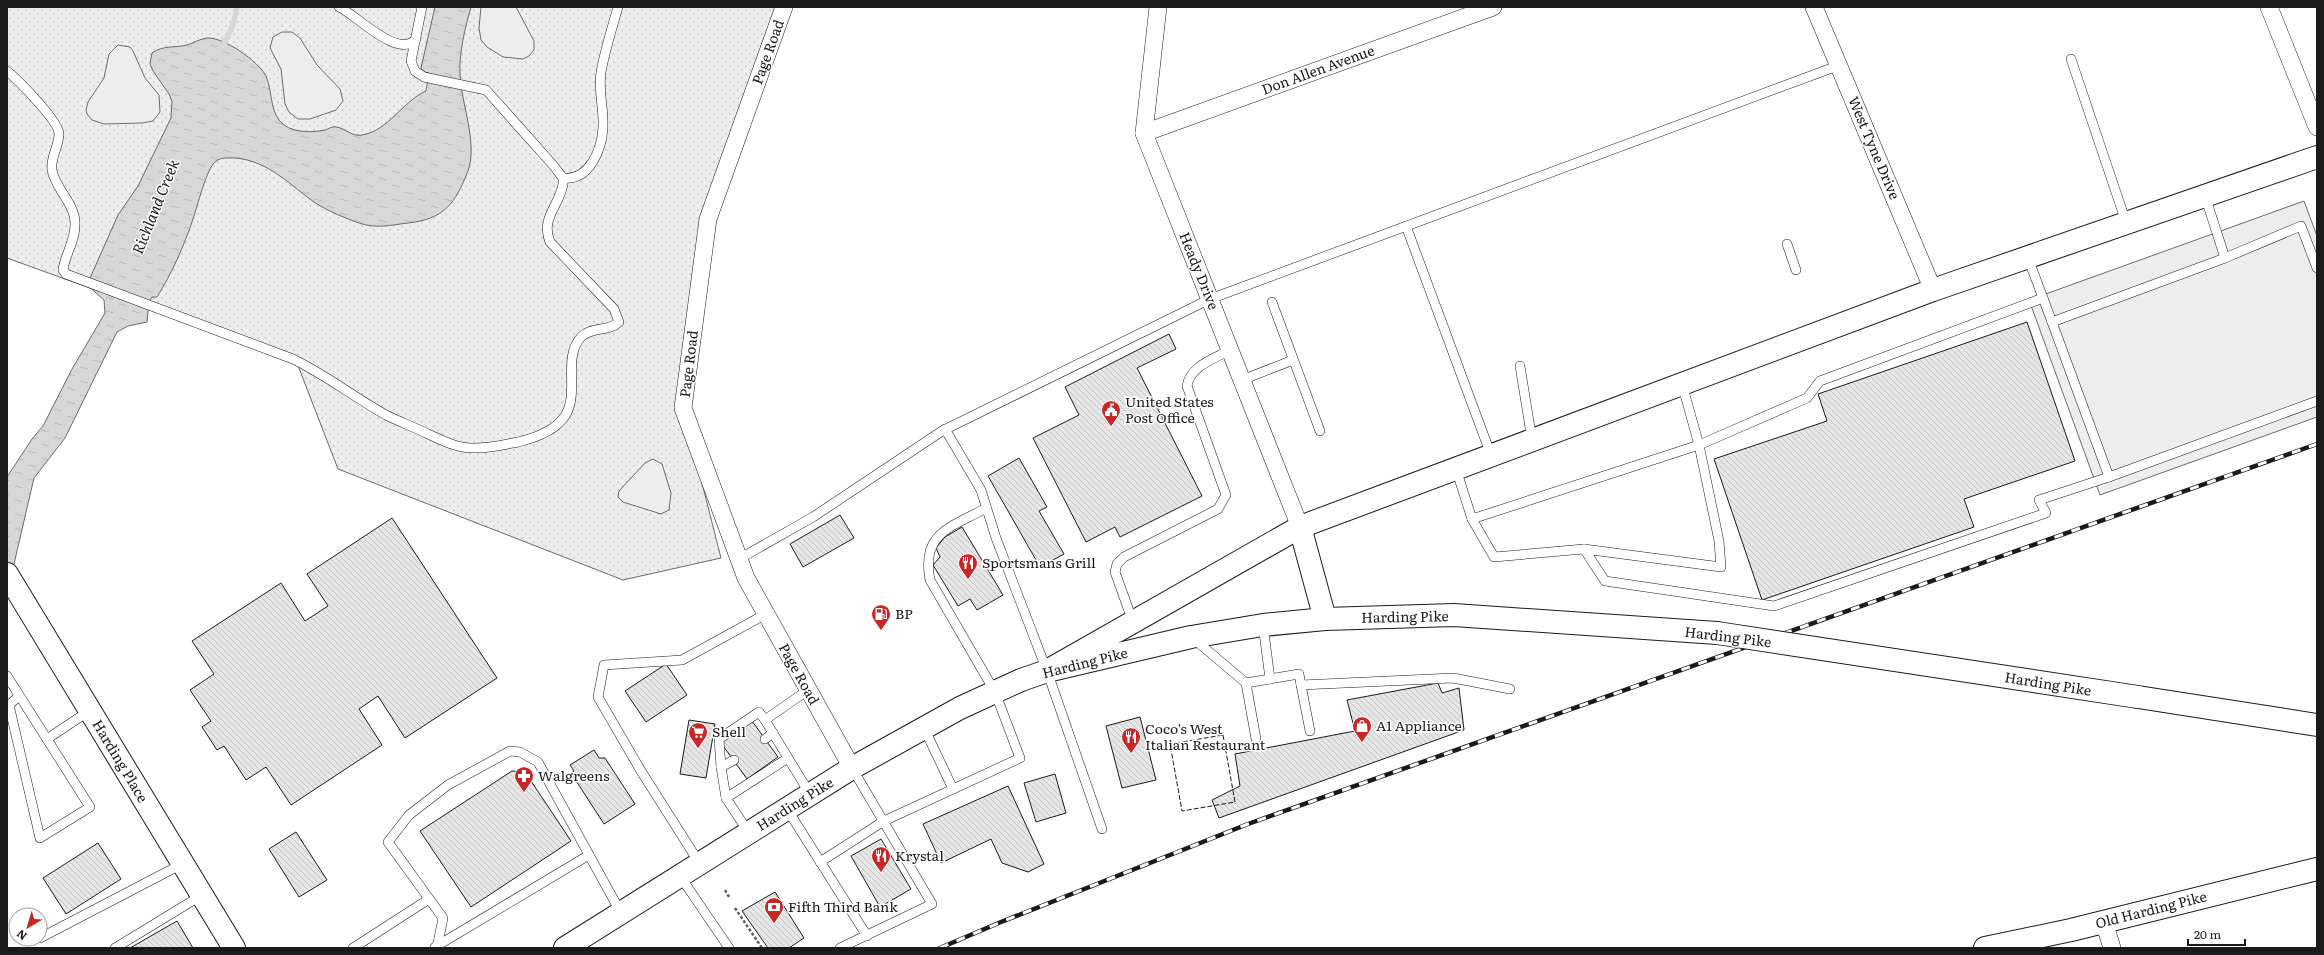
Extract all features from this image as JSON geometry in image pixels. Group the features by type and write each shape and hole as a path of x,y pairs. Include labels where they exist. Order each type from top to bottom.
{"main road":[{"path":"1048,671 1300,527 1933,290 2317,157"},
{"path":"1300,527 1325,619"},
{"name":"Harding Place","path":"7,574 202,895 229,947"},
{"name":"Harding Pike","path":"565,948 852,768 924,728 995,692 1048,671 1192,637 1263,625 1325,619 1454,615 1716,634 2317,725"},
{"name":"Old Harding Pike","path":"1985,948 2104,922 2317,869"}],"street":[{"name":"Page Road","path":"784,7 708,219 683,408 746,578 852,768"},
{"name":"Heady Drive","path":"1158,7 1144,133 1300,527"},
{"name":"Don Allen Avenue","path":"1144,133 1493,7"},
{"name":"West Tyne Drive","path":"1814,7 1840,65 1933,290"},
{"path":"2269,7 2317,127"},
{"path":"2104,922 2112,948"}],"lane":[{"path":"339,7 391,43 407,45 416,39"},
{"path":"7,71 27,89 54,121 59,131 52,168 54,179 68,203 75,222 72,244 63,270 69,276 293,359 323,375 386,415 453,445 471,448 490,447 533,438 550,430 565,416 568,410 573,357 581,338 592,331 614,327 619,322 614,309 550,242 547,235 548,218 562,189 563,178 490,94 479,88 417,74 412,64 422,7"},
{"path":"563,178 577,177 586,170 596,154 601,140 603,126 600,94 601,72 618,7"},
{"path":"2071,59 2126,222"},
{"path":"739,559 813,516 945,429 1210,299 1840,65"},
{"path":"2205,196 2225,258"},
{"path":"1406,226 1491,455"},
{"path":"2052,322 2225,258 2301,226 2317,268"},
{"path":"1787,244 1796,270"},
{"path":"2028,257 2109,477"},
{"path":"1472,519 1699,445 1807,398 1820,381 2043,298"},
{"path":"1272,302 1320,431"},
{"path":"1133,622 1115,572 1117,564 1124,557 1218,509 1226,495 1187,386 1188,378 1194,371 1230,350"},
{"path":"1242,380 1294,360"},
{"path":"1520,366 1532,440"},
{"path":"1456,469 1472,519 1494,557 1584,549 1720,567 1719,541 1699,445 1682,384"},
{"path":"1584,549 1605,581 1774,606 2046,513 2039,500 2109,477 2317,401"},
{"path":"945,429 981,490 996,538 1048,671 1102,829"},
{"path":"820,862 884,821 1020,758 995,692 930,580 927,562 930,551 938,535 986,508"},
{"path":"700,864 641,771 598,697 604,665 682,660 766,614"},
{"path":"1263,625 1270,679"},
{"path":"1192,637 1246,683 1256,739"},
{"path":"1246,683 1299,674 1310,731"},
{"path":"7,676 20,696 90,807 40,838 9,705 20,696"},
{"path":"1302,685 1453,678 1510,689"},
{"path":"765,720 808,690"},
{"path":"47,739 89,711"},
{"path":"749,833 726,798 720,767 719,740 759,712 810,794"},
{"path":"924,728 953,789"},
{"path":"765,739 773,733"},
{"path":"436,947 443,918 388,842 409,815 448,785 510,751 520,752 538,762 621,913"},
{"path":"726,798 788,758"},
{"path":"720,767 734,760"},
{"path":"840,948 932,904 852,768"},
{"path":"787,809 867,936"},
{"path":"436,947 589,855"},
{"path":"48,934 182,864"},
{"path":"680,876 729,948"},
{"path":"115,948 202,895"},
{"path":"353,948 429,899"}],"path":[{"path":"725,890 729,897"},
{"path":"735,908 762,948"}],"shaded area":[{"path":"7,7 784,7 708,219 683,408 721,558 623,580 338,469 297,363 7,258"},
{"path":"481,7 516,7 534,41 534,50 529,56 523,59 503,57 487,47 481,40 479,28"},
{"path":"282,32 292,32 300,38 317,65 340,89 343,101 336,110 310,119 298,119 289,112 285,104 281,69 270,48 273,37"},
{"path":"118,45 130,47 145,78 159,95 160,112 153,121 142,123 104,124 92,120 87,114 86,110 88,102 104,78 109,54"},
{"path":"2304,201 2317,236 2317,417 2100,495 2029,300"},
{"path":"653,459 662,464 671,493 669,510 661,514 623,502 618,497 619,491 645,463"}],"water":[{"name":"Richland Creek","path":"435,7 471,7 460,57 460,74 470,136 471,160 463,183 453,201 447,208 431,218 420,221 384,226 365,225 322,207 279,175 259,164 235,158 217,160 209,172 189,229 168,278 157,297 152,297 149,302 147,322 128,326 117,332 65,438 34,478 7,594 7,477 32,439 43,426 72,369 105,313 104,300 87,285 118,215 138,186 171,118 172,101 150,64 152,53 160,49 187,45 201,39 207,38 222,41 240,51 262,70 268,81 274,110 279,120 283,124 294,130 306,132 325,130 335,127 355,135 362,135 380,128 410,102 426,91 429,73 424,72 421,68"}],"building":[{"path":"2027,322 2075,461 1964,499 1974,527 1762,600 1714,459 1827,421 1818,394"},
{"name":"United States Post Office","path":"1169,334 1176,349 1137,368 1202,496 1120,537 1115,527 1086,542 1033,438 1079,415 1065,387"},
{"path":"1019,458 1047,507 1039,511 1064,554 1040,567 988,476"},
{"path":"840,515 854,538 803,567 790,544"},
{"path":"392,518 497,678 405,738 378,696 359,709 382,745 291,805 266,767 246,780 224,746 217,750 202,727 211,721 190,690 214,674 192,641 281,583 305,621 328,606 307,574"},
{"name":"Sportsmans Grill","path":"962,527 1003,595 977,610 970,599 958,606 933,565 940,557 936,548 945,537"},
{"path":"666,664 687,695 646,722 625,691"},
{"name":"A1 Appliance","path":"1438,683 1442,693 1459,688 1464,730 1219,818 1212,800 1240,786 1235,754 1355,731 1347,700"},
{"path":"1140,717 1156,780 1122,788 1106,726"},
{"name":"Shell","path":"689,720 715,724 706,778 680,774"},
{"name":"Shell","path":"752,721 778,757 747,779 721,743"},
{"path":"594,750 599,758 605,758 635,804 604,824 571,773 574,771 570,765"},
{"name":"Walgreens","path":"512,771 525,772 571,841 471,907 420,831"},
{"path":"1055,774 1066,813 1036,822 1024,783"},
{"path":"1008,786 1044,864 1028,872 1002,863 991,839 941,863 923,824"},
{"path":"296,832 327,880 299,897 269,849"},
{"name":"Krystal","path":"881,839 911,889 880,907 851,856"},
{"path":"98,843 121,879 66,914 43,878"},
{"name":"Fifth Third Bank","path":"775,892 804,938 789,948 768,948 742,911"},
{"path":"177,921 193,948 130,948"}],"waterway":[{"path":"222,48 233,25 237,7"}],"railway":[{"path":"940,948 1001,922 1248,824 2317,444"}],"fence":[{"path":"1223,735 1235,802 1182,811 1170,744 1223,735"}],"place":[{"name":"United States Post Office","path":"1111,427"},
{"name":"Sportsmans Grill","path":"968,580"},
{"name":"BP","path":"881,631"},
{"name":"A1 Appliance","path":"1362,743"},
{"name":"Shell","path":"698,749"},
{"name":"Coco's West Italian Restaurant","path":"1131,754"},
{"name":"Walgreens","path":"524,793"},
{"name":"Krystal","path":"881,873"},
{"name":"Fifth Third Bank","path":"774,924"}]}
